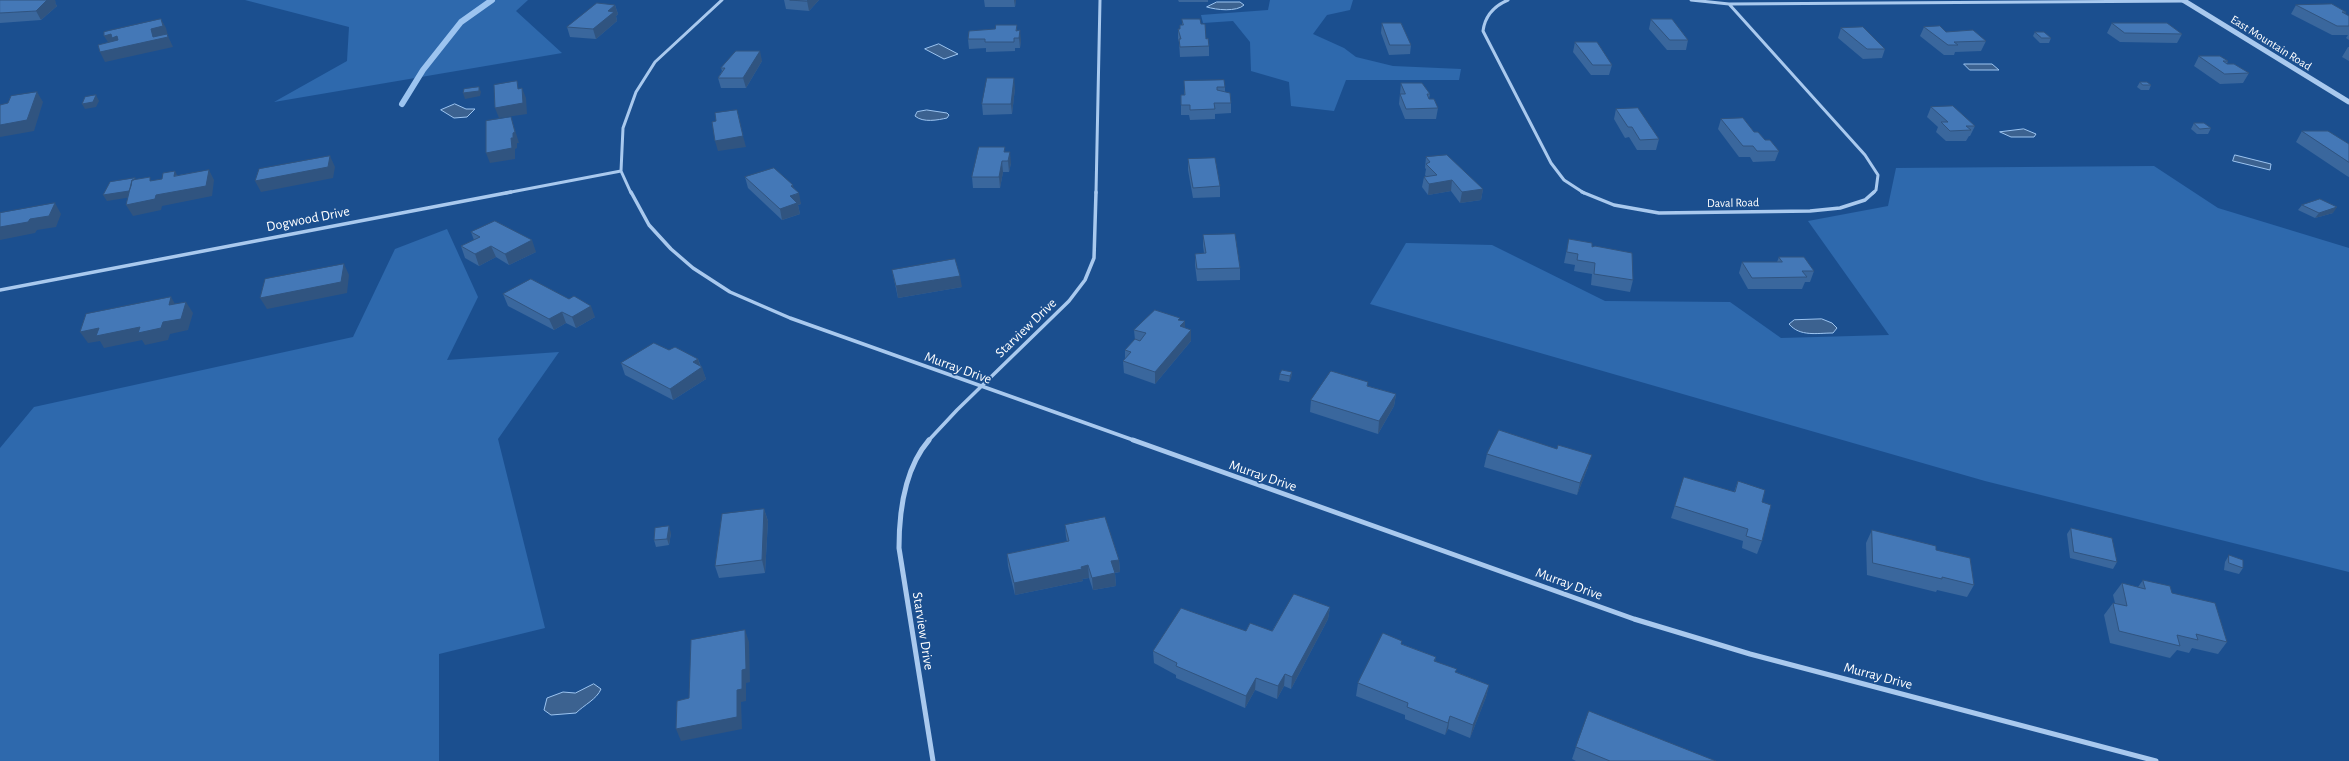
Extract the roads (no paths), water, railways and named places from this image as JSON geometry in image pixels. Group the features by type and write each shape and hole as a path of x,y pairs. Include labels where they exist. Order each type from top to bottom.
{"street":[{"name":"Murray Drive","path":"722,0 655,62 636,92 623,128 621,171 636,204 654,230 693,268 730,292 790,318 980,387 1634,619 1750,654 2156,761"},
{"name":"Starview Drive","path":"933,761 899,548 899,518 903,494 911,472 927,443 980,387 1069,301 1085,280 1094,258 1100,0"},
{"name":"Daval Road","path":"1508,0 1490,10 1484,21 1483,31 1549,159 1567,182 1581,192 1608,203 1635,210 1659,213 1810,211 1840,208 1864,200 1876,190 1878,175 1865,155 1729,4"},
{"path":"1691,0 1729,4 2184,1"},
{"name":"East Mountain Road","path":"2184,1 2349,102"},
{"name":"Dogwood Drive","path":"0,290 621,171"}],"waterway":[{"path":"402,104 423,70 461,22 492,0"}]}
